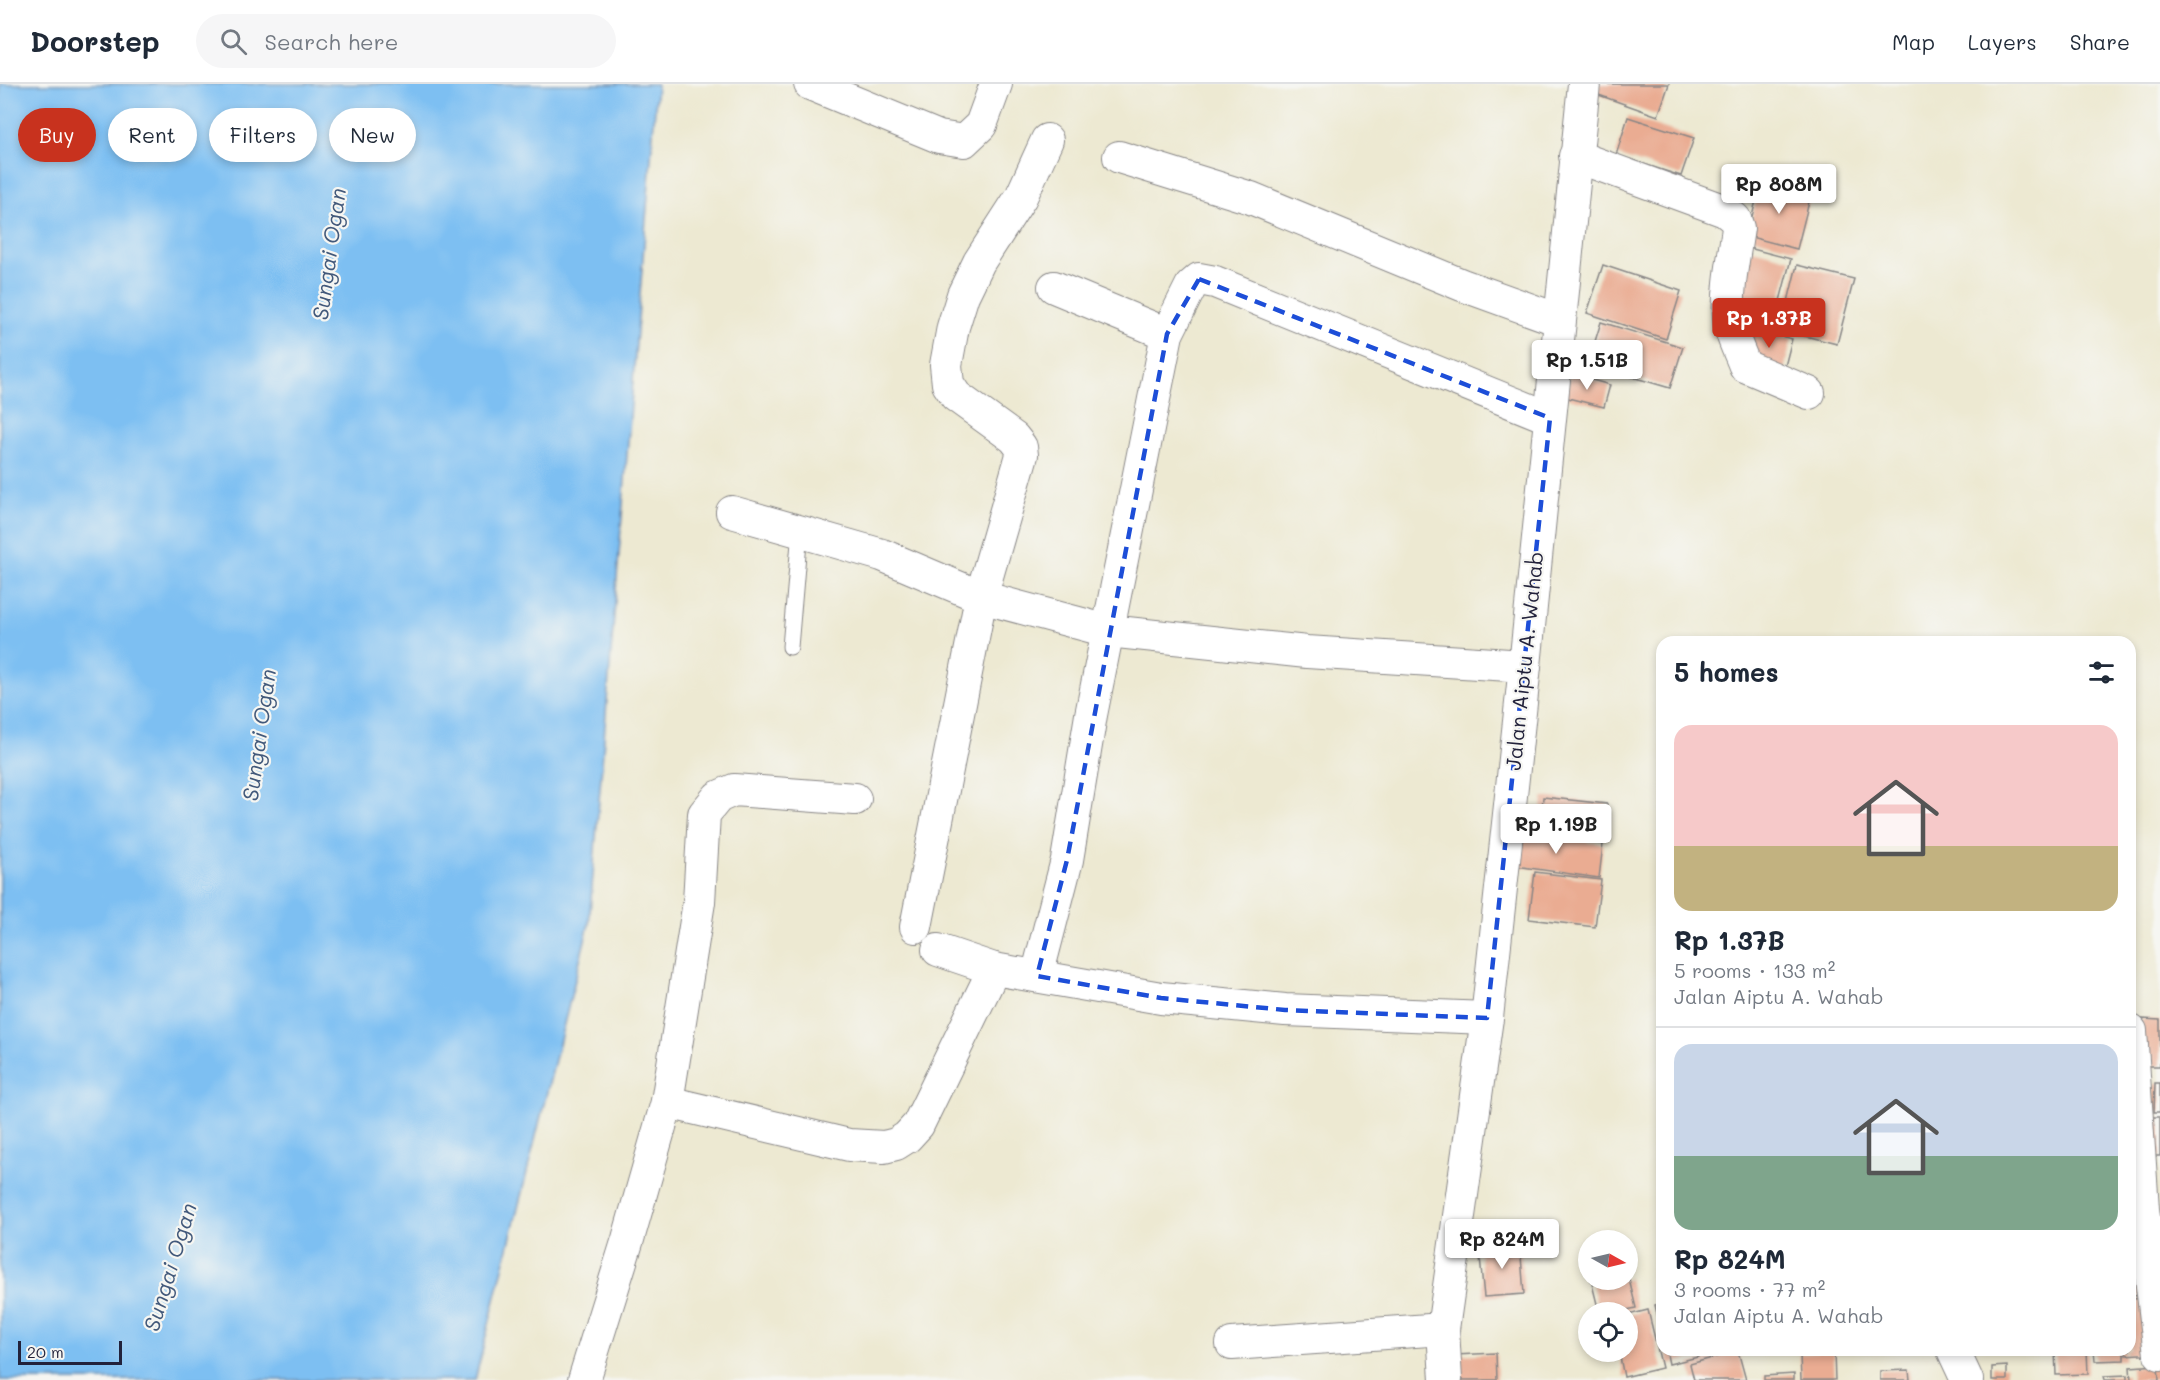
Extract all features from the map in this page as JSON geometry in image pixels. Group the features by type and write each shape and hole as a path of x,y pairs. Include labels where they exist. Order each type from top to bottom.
{"street":[{"path":"810,84 939,137 963,141 981,125 996,84"},
{"name":"Jalan Aiptu A. Wahab","path":"1446,1380 1443,1329 1487,1018 1584,84"},
{"path":"916,927 981,597 1022,455 1021,447 1014,438 956,396 948,384 946,365 953,327 963,295 979,262 1021,197 1047,140"},
{"path":"1575,156 1725,211 1735,219 1738,228 1729,293 1729,319 1745,366 1809,393"},
{"path":"1119,157 1251,198 1462,285 1559,320"},
{"path":"1037,976 1067,860 1091,714 1167,334 1191,286 1199,279 1215,282 1550,418"},
{"path":"1054,287 1167,334"},
{"path":"732,512 882,555 981,597 1108,631 1307,652 1525,666"},
{"path":"584,1380 628,1239 667,1102 699,902 704,814 718,796 734,790 855,799"},
{"path":"938,950 994,969 1161,998 1285,1010 1487,1018"},
{"path":"667,1102 849,1144 884,1147 896,1144 907,1137 918,1125 994,969"},
{"path":"2136,1105 2143,1209 2160,1354"},
{"path":"1232,1344 1443,1329"},
{"path":"1956,1356 1967,1380"}],"lane":[{"path":"790,647 800,531"}],"highlighted area":[{"path":"1199,279 1550,418 1487,1018 1285,1010 1161,998 1037,976 1067,860 1167,334"}],"water":[{"name":"Sungai Ogan","path":"0,84 657,84 589,924 475,1380 0,1380"}],"building":[{"path":"1600,84 1669,84 1658,116 1596,94"},
{"path":"1628,117 1694,138 1681,176 1616,155"},
{"path":"1761,181 1811,194 1797,249 1747,236"},
{"path":"1745,247 1791,259 1776,316 1730,304"},
{"path":"1603,265 1681,291 1666,339 1587,313"},
{"path":"1797,265 1854,279 1837,344 1781,330"},
{"path":"1601,322 1683,347 1670,388 1588,364"},
{"path":"1754,329 1792,339 1784,370 1746,360"},
{"path":"1571,374 1610,385 1604,407 1564,397"},
{"path":"1543,797 1607,804 1603,837 1540,831"},
{"path":"1513,832 1603,844 1599,878 1509,865"},
{"path":"1535,872 1601,880 1595,927 1529,919"},
{"path":"2142,1019 2160,1020 2160,1066 2139,1066"},
{"path":"2155,1083 2160,1083 2160,1112 2154,1112"},
{"path":"2150,1117 2160,1117 2160,1156 2149,1156"},
{"path":"2146,1239 2149,1295 2136,1296 2136,1240"},
{"path":"1520,1244 1524,1294 1484,1297 1479,1247"},
{"path":"1594,1290 1632,1290 1635,1302 1596,1302"},
{"path":"2152,1298 2154,1353 2136,1354 2136,1299"},
{"path":"1648,1310 1656,1343 1656,1356 1659,1356 1662,1368 1624,1377 1621,1362 1638,1362 1638,1312"},
{"path":"1496,1353 1497,1380 1456,1380 1455,1355"},
{"path":"1667,1356 1698,1357 1669,1364"},
{"path":"1720,1356 1739,1356 1746,1380 1694,1380 1690,1364"},
{"path":"1800,1356 1834,1356 1835,1380 1801,1380"},
{"path":"2055,1356 2087,1356 2088,1374 2056,1375"},
{"path":"2095,1356 2124,1356 2124,1360 2095,1361"},
{"path":"2158,1365 2159,1380 2131,1380 2130,1367"},
{"path":"2007,1366 2007,1380 1992,1380 1992,1367"},
{"path":"1909,1370 1910,1380 1880,1380 1880,1371"},
{"path":"1794,1374 1794,1380 1764,1380 1764,1376"},
{"path":"2127,1375 2127,1380 2105,1380 2104,1376"}]}
